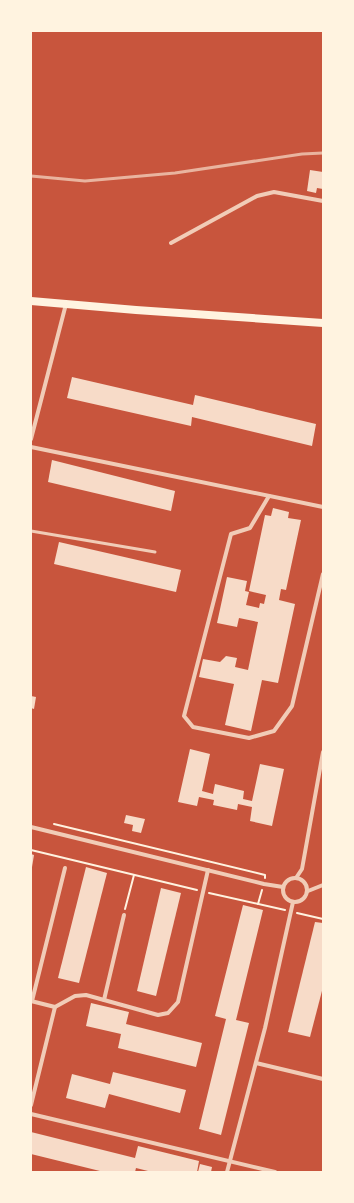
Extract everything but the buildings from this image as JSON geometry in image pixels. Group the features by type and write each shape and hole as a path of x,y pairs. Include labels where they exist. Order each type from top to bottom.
{"main road":[{"path":"31,301 323,323"}],"street":[{"path":"171,243 257,196 274,192 323,201"},
{"path":"31,439 66,304"},
{"path":"31,447 323,507"},
{"path":"269,496 250,528 231,534 184,716 193,727 250,738 274,731 292,706 323,574"},
{"path":"296,878 302,869 323,752"},
{"path":"31,827 264,884 283,887"},
{"path":"65,868 32,1001 55,1007 75,996 86,995 158,1015 168,1013 178,1002 208,870"},
{"path":"296,878 305,882 308,891 305,898 301,901 294,902 285,897 283,887 289,879 296,878"},
{"path":"308,891 323,885"},
{"path":"227,1172 256,1063 294,902"},
{"path":"104,1000 124,915"},
{"path":"31,1105 55,1007"},
{"path":"256,1063 323,1079"},
{"path":"31,1114 230,1160 275,1172"}],"lane":[{"path":"31,531 155,552"}],"path":[{"path":"31,850 203,892 323,919"},
{"path":"124,915 134,875"}],"railway":[{"path":"31,176 85,181 175,173 302,154 323,153"}]}
